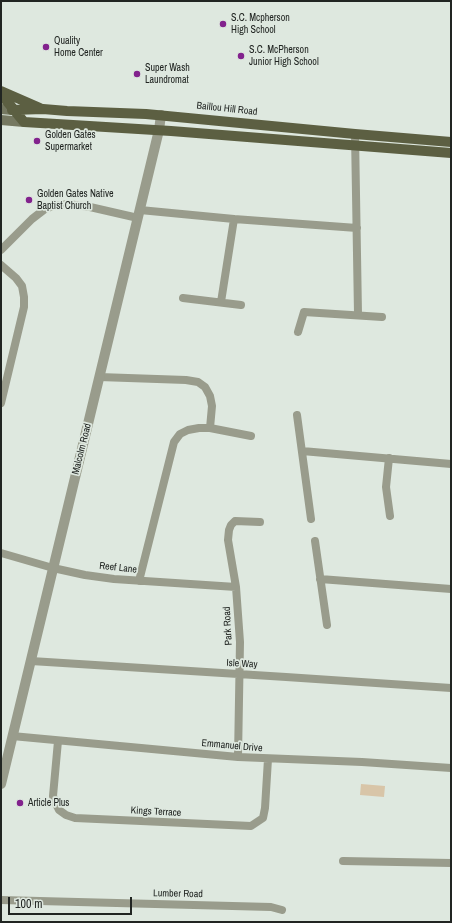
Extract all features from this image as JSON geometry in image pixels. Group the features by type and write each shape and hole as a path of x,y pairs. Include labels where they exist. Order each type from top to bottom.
{"main road":[{"path":"1,91 43,110"},
{"path":"1,94 12,110 24,122"},
{"name":"Baillou Hill Road","path":"1,109 161,115 451,142"},
{"path":"1,120 159,130 451,153"}],"street":[{"name":"Malcolm Road","path":"1,784 100,378 159,130 161,115"},
{"path":"355,134 358,314"},
{"path":"1,250 32,219 45,209 53,206 68,204 139,214 357,228"},
{"path":"221,302 234,219"},
{"path":"1,265 16,278 22,286 24,307 1,403"},
{"path":"183,298 241,305"},
{"path":"298,332 304,312 358,314 382,317"},
{"path":"100,378 186,380 198,382 205,387 210,396 212,406 210,428"},
{"path":"297,415 312,519"},
{"path":"139,581 174,442 180,434 188,430 210,428 251,436"},
{"path":"302,451 451,464"},
{"path":"389,458 386,487 390,516"},
{"name":"Park Road","path":"238,757 240,642 236,587 228,540 229,530 235,521 260,522"},
{"path":"315,541 327,625"},
{"name":"Reef Lane","path":"1,553 53,568 85,575 139,581 236,587"},
{"path":"320,579 451,589"},
{"name":"Isle Way","path":"31,661 451,688"},
{"name":"Emmanuel Drive","path":"12,736 238,757 362,762 451,768"},
{"name":"Kings Terrace","path":"58,741 53,796 59,810 66,815 75,818 251,826 263,818 268,759"},
{"path":"343,861 451,863"},
{"name":"Lumber Road","path":"1,900 271,907 282,910"}],"shaded area":[{"path":"361,784 385,786 384,797 360,795"}],"place":[{"name":"S.C. Mcpherson High School","path":"223,24"},
{"name":"Quality Home Center","path":"46,47"},
{"name":"S.C. McPherson Junior High School","path":"241,56"},
{"name":"Super Wash Laundromat","path":"137,74"},
{"name":"Golden Gates Supermarket","path":"37,141"},
{"name":"Golden Gates Native Baptist Church","path":"29,200"},
{"name":"Article Plus","path":"20,803"}]}
